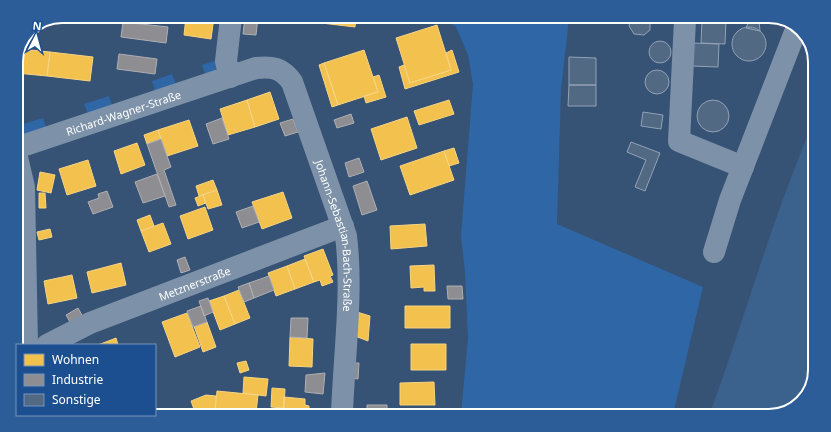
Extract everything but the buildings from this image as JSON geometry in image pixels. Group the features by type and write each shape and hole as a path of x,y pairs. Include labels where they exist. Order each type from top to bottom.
{"street":[{"path":"230,23 226,61 230,77"},
{"path":"685,23 679,141 743,167"},
{"path":"714,252 730,200 795,33"},
{"name":"Richard-Wagner-Straße","path":"23,146 256,68 270,67 280,69"},
{"name":"Johann-Sebastian-Bach-Straße","path":"280,69 292,82 343,226 347,249 347,302 342,409"},
{"path":"23,183 27,344"},
{"name":"Metznerstraße","path":"50,344 90,324 343,226"}],"shaded area":[{"path":"450,23 569,23 561,90 557,224 703,287 674,409 461,409 468,338 465,273 461,235 473,84 468,55 456,27"},
{"path":"220,59 219,67 206,77 202,65"},
{"path":"172,74 177,87 156,94 152,81"},
{"path":"109,96 113,108 89,116 84,104"},
{"path":"43,118 47,130 24,138 23,124"},
{"path":"808,135 808,370 806,383 795,399 779,408 711,409 772,231"}]}
